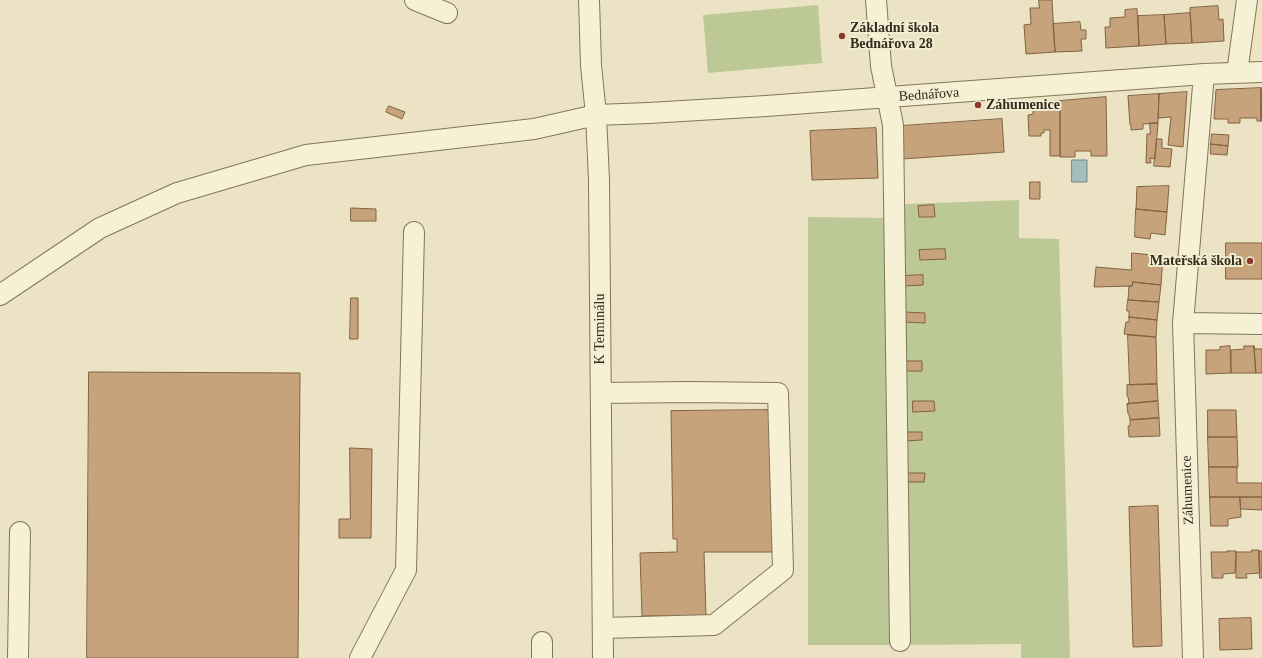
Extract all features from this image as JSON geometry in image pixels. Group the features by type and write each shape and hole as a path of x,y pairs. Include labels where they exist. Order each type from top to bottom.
{"street":[{"path":"415,0 447,13"},
{"name":"K Terminálu","path":"589,0 591,64 596,115 599,180 603,658"},
{"path":"876,0 881,66 893,125 900,641"},
{"path":"1237,73 1247,0"},
{"name":"Bednářova","path":"0,295 100,228 177,193 306,155 534,129 596,115 687,111 887,98 1204,74 1262,72"},
{"name":"Záhumenice","path":"1194,658 1183,323 1204,74"},
{"path":"360,658 406,570 414,232"},
{"path":"1183,323 1262,324"},
{"path":"601,393 778,393 783,570 714,625 603,628"},
{"path":"18,658 20,532"}],"green space":[{"path":"818,5 822,63 708,73 703,15"},
{"path":"1019,200 1019,238 1059,239 1070,658 1021,658 1021,644 904,645 901,291 905,204"},
{"path":"808,217 884,218 892,645 808,645"}],"water":[{"path":"1072,160 1087,160 1087,182 1072,182"}],"building":[{"path":"1039,0 1052,0 1055,52 1026,54 1024,25 1031,24 1030,8 1039,8"},
{"path":"1218,6 1219,20 1223,19 1224,41 1192,43 1190,8"},
{"path":"1137,9 1139,46 1106,48 1105,27 1110,27 1110,18 1125,17 1125,10"},
{"path":"1190,13 1192,43 1166,44 1164,15"},
{"path":"1164,15 1166,44 1139,46 1138,16"},
{"path":"1080,22 1081,30 1086,30 1086,39 1081,39 1082,51 1055,52 1053,24"},
{"path":"1261,88 1261,121 1257,121 1257,118 1240,118 1240,123 1228,123 1228,119 1214,119 1216,90"},
{"path":"1261,88 1262,121 1261,121"},
{"path":"1187,92 1183,147 1168,145 1171,117 1158,118 1159,94"},
{"path":"1159,94 1158,123 1143,124 1143,129 1131,130 1128,96"},
{"path":"1106,97 1107,156 1091,156 1091,151 1075,151 1075,157 1060,157 1060,101"},
{"path":"1060,101 1060,156 1050,156 1050,130 1044,130 1044,133 1041,133 1041,136 1029,136 1028,115 1033,114 1033,103"},
{"path":"389,106 405,112 402,119 386,112"},
{"path":"1002,119 1004,152 902,159 901,126"},
{"path":"1150,123 1158,123 1155,159 1150,158 1151,163 1146,163 1147,134 1150,134"},
{"path":"876,128 878,178 812,180 810,131"},
{"path":"1212,134 1229,135 1228,146 1211,144"},
{"path":"1157,139 1162,139 1162,148 1172,149 1170,167 1154,166"},
{"path":"1211,144 1228,146 1227,155 1211,154"},
{"path":"1030,182 1040,182 1040,199 1030,199"},
{"path":"1169,186 1167,212 1136,209 1137,187"},
{"path":"934,205 935,217 919,217 918,206"},
{"path":"351,208 376,209 376,221 351,221"},
{"path":"1136,209 1167,212 1165,235 1151,233 1150,239 1135,237"},
{"path":"1226,243 1262,243 1262,279 1226,279"},
{"path":"945,249 946,259 920,260 919,250"},
{"path":"1132,253 1163,256 1161,285 1133,282 1132,286 1094,287 1096,267 1131,270"},
{"path":"923,275 923,285 903,286 903,276"},
{"path":"1133,282 1161,285 1159,302 1128,300 1129,286 1132,286"},
{"path":"351,298 358,298 358,339 350,339"},
{"path":"1128,300 1159,302 1157,320 1129,317 1129,311 1127,311"},
{"path":"904,312 925,313 925,323 904,322"},
{"path":"1129,317 1157,320 1156,337 1124,334 1126,322 1129,322"},
{"path":"1128,335 1156,337 1157,384 1130,385"},
{"path":"1230,346 1231,373 1206,374 1206,350 1220,350 1220,347"},
{"path":"1244,346 1254,346 1256,373 1231,373 1231,350 1244,349"},
{"path":"1254,346 1255,349 1262,349 1262,373 1256,373"},
{"path":"903,361 922,361 922,371 904,371"},
{"path":"89,372 300,373 298,658 87,658"},
{"path":"1157,384 1158,401 1127,404 1129,402 1127,396 1127,385"},
{"path":"913,401 934,401 935,411 913,412"},
{"path":"1158,401 1159,418 1130,420 1127,404"},
{"path":"772,410 773,552 704,552 706,616 642,616 640,553 677,552 677,539 673,539 671,411"},
{"path":"1208,410 1236,410 1237,437 1208,437"},
{"path":"1159,418 1160,436 1129,437 1128,426 1130,426 1130,420"},
{"path":"904,432 922,432 922,440 904,441"},
{"path":"1208,437 1237,437 1238,467 1209,467"},
{"path":"350,448 372,449 371,538 339,538 339,519 350,519"},
{"path":"1209,467 1237,467 1237,483 1262,483 1262,497 1210,497"},
{"path":"904,473 925,473 924,482 905,482"},
{"path":"1210,497 1240,497 1241,517 1228,519 1228,526 1211,526"},
{"path":"1240,497 1262,497 1262,510 1241,509"},
{"path":"1158,506 1162,646 1133,647 1129,507"},
{"path":"1252,550 1259,550 1260,573 1246,574 1247,578 1236,578 1236,552 1251,552"},
{"path":"1236,551 1235,573 1223,574 1223,578 1212,578 1211,552"},
{"path":"1259,551 1262,551 1262,578 1260,578"},
{"path":"1251,618 1252,649 1220,650 1219,619"}],"place":[{"name":"Základní škola Bednářova 28","path":"842,36"},
{"name":"Záhumenice","path":"978,105"},
{"name":"Mateřská škola","path":"1250,261"}]}
